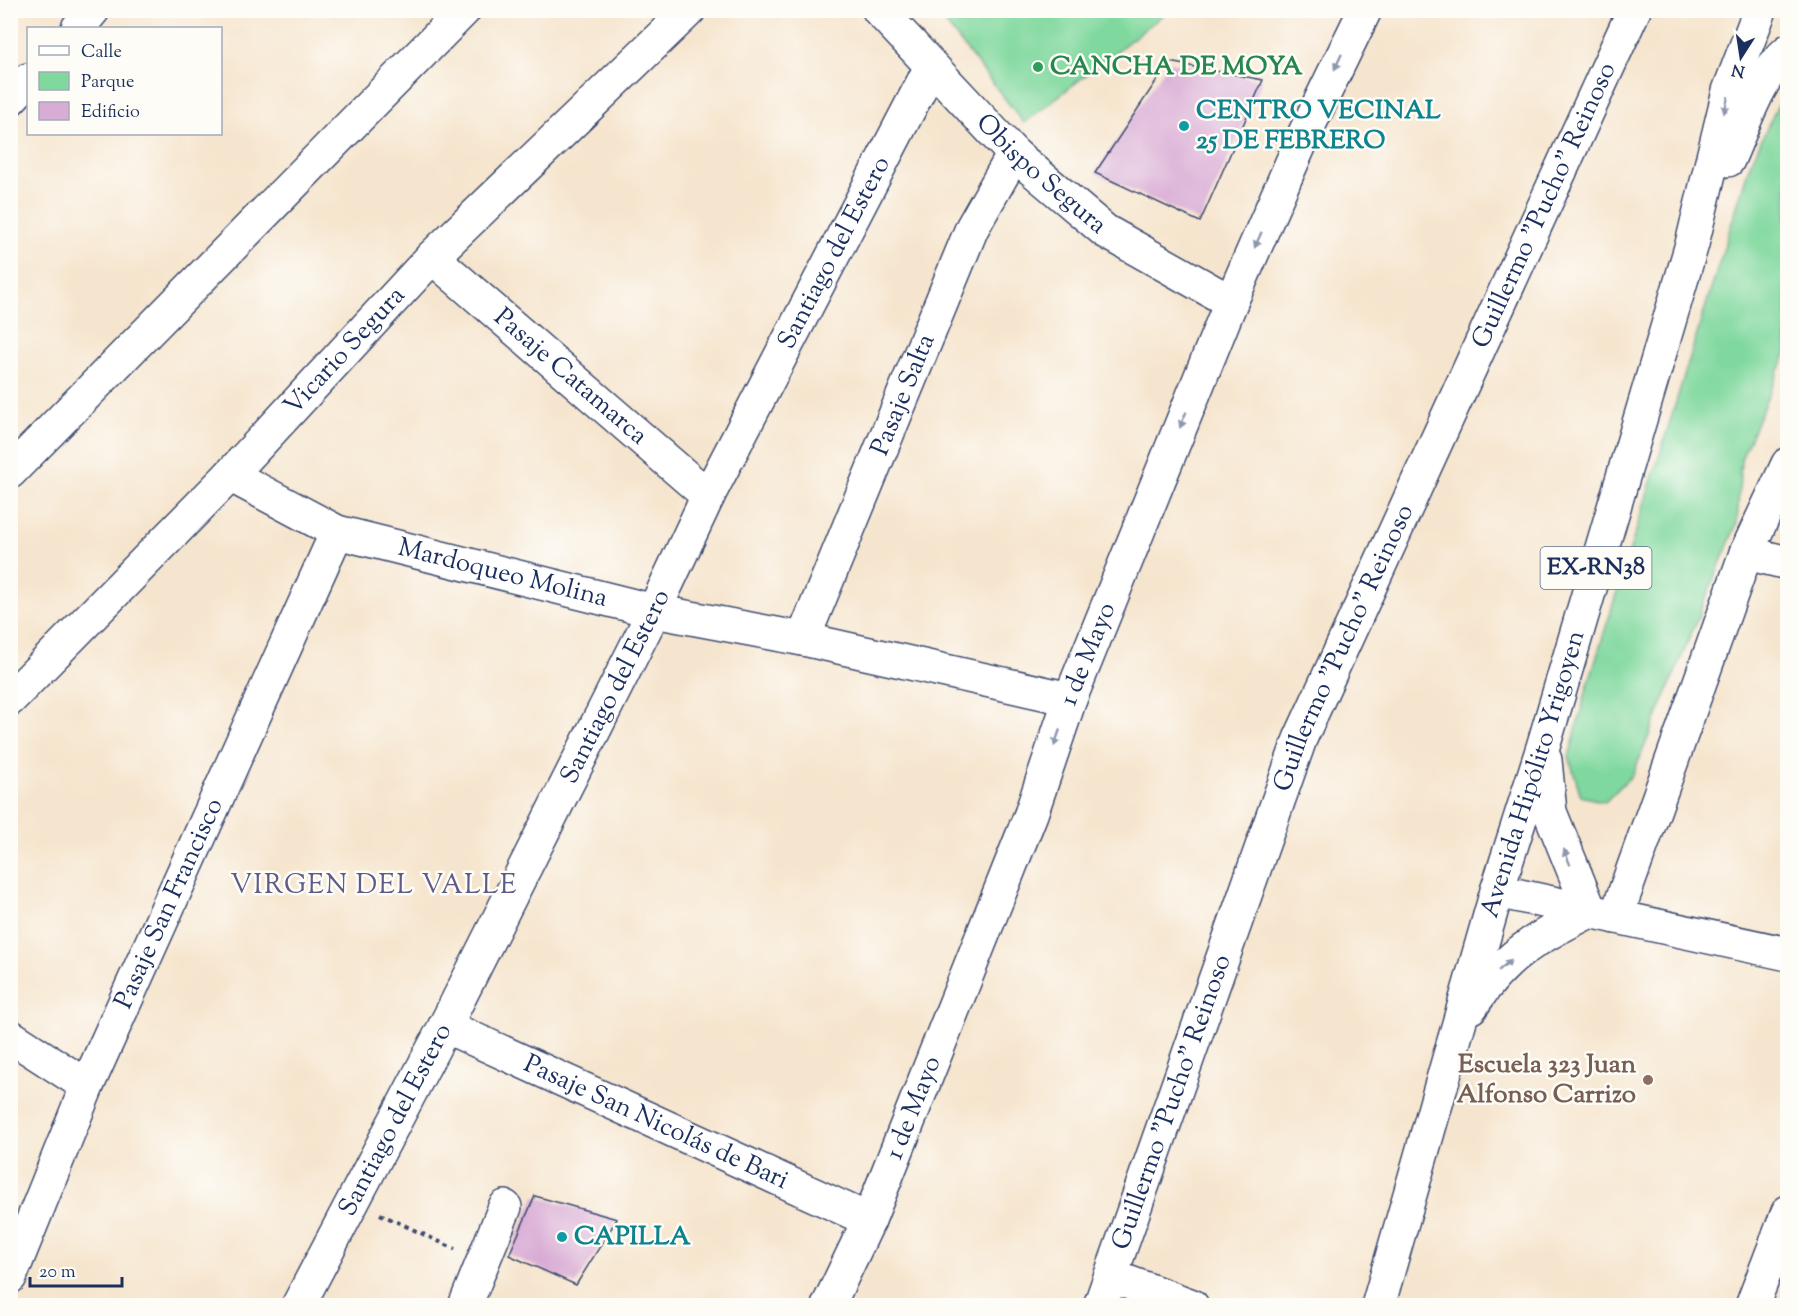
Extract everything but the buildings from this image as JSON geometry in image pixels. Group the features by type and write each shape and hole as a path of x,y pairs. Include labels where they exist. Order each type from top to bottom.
{"street":[{"path":"79,27 93,10"},
{"path":"10,472 464,10"},
{"name":"Vicario Segura","path":"10,699 230,475 432,257 688,10"},
{"name":"Obispo Segura","path":"879,10 1014,154 1105,231 1231,302"},
{"name":"1 de Mayo","path":"828,1305 869,1220 1030,814 1070,699 1231,302 1309,125 1365,10"},
{"name":"Guillermo \"Pucho\" Reinoso","path":"1105,1291 1300,739 1634,10"},
{"name":"Avenida Hipólito Yrigoyen","path":"1378,1305 1497,891 1543,747 1692,244 1729,91 1760,10"},
{"name":"Avenida Hipólito Yrigoyen","path":"1692,244 1755,100 1779,58 1788,51"},
{"name":"Santiago del Estero","path":"298,1305 445,1026 654,611 708,496 931,67"},
{"path":"10,99 27,81"},
{"name":"Pasaje Salta","path":"803,639 972,228 1014,154"},
{"name":"Pasaje Catamarca","path":"432,257 708,496"},
{"path":"1458,1028 1489,979 1535,939 1603,914 1746,553 1788,464"},
{"name":"Mardoqueo Molina","path":"230,475 337,532 654,611 803,639 1070,699"},
{"name":"Pasaje San Francisco","path":"10,1277 87,1086 337,532"},
{"path":"1746,553 1788,563"},
{"path":"1543,747 1550,812 1603,914"},
{"path":"1497,891 1788,954"},
{"name":"Pasaje San Nicolás de Bari","path":"445,1026 869,1220"},
{"path":"10,1036 87,1086"},
{"path":"465,1305 505,1207"},
{"path":"1752,1305 1788,1212"},
{"path":"1105,1291 1192,1305"}],"path":[{"path":"351,1201 482,1262"}],"green space":[{"name":"CANCHA DE MOYA","path":"936,11 1168,11 1024,123"},
{"path":"1787,86 1787,352 1741,459 1737,523 1633,774 1605,802 1581,796 1569,757 1587,688 1750,164"}],"place":[{"name":"CANCHA DE MOYA","path":"1038,67"},
{"name":"CENTRO VECINAL 25 DE FEBRERO","path":"1184,126"},
{"name":"Escuela 323 Juan Alfonso Carrizo","path":"1648,1080"},
{"name":"CAPILLA","path":"562,1237"}],"district":[{"name":"VIRGEN DEL VALLE","path":"374,886"}]}
